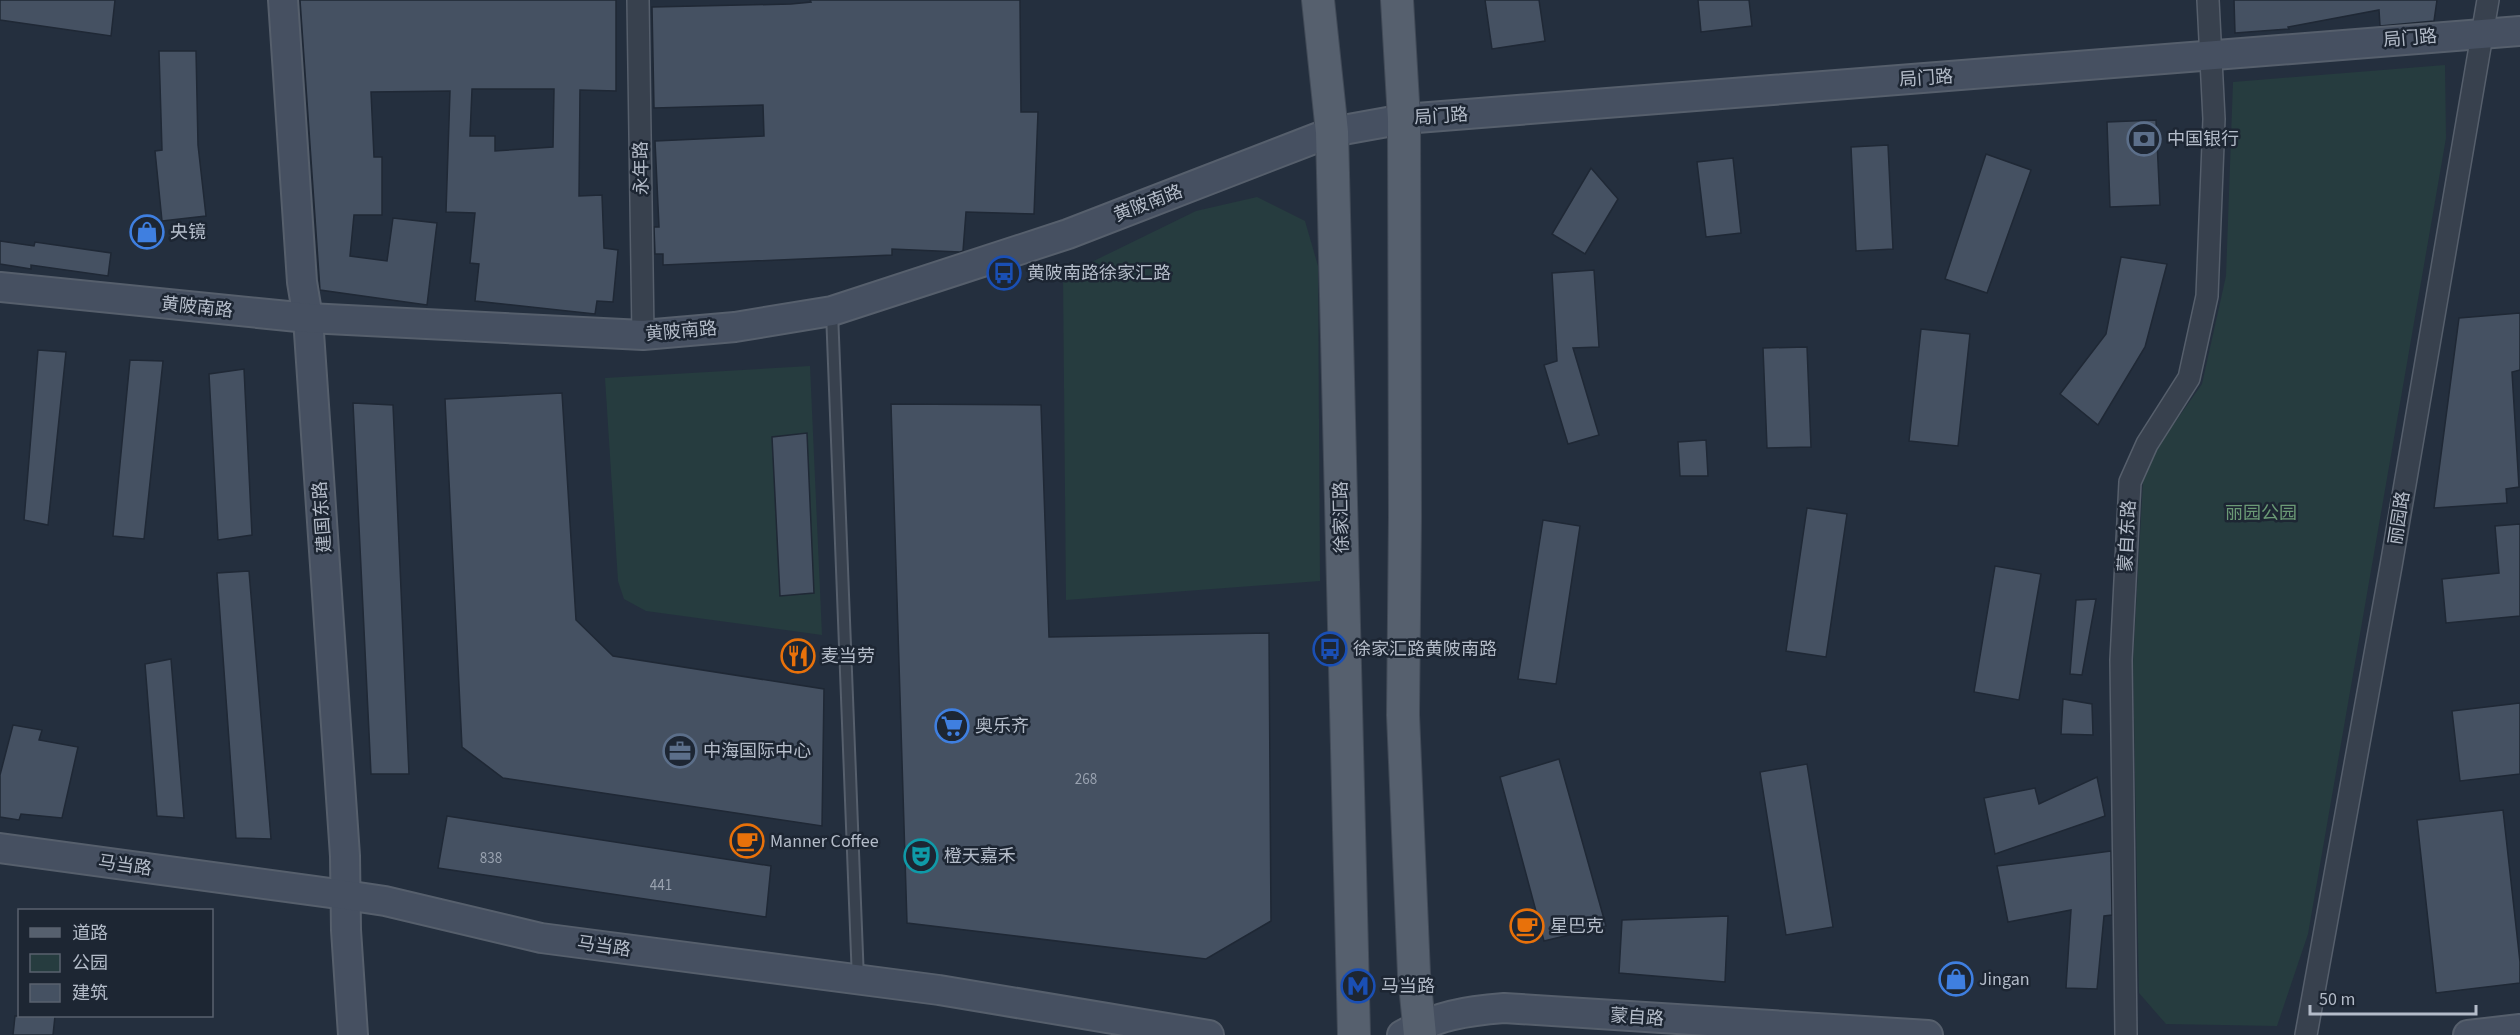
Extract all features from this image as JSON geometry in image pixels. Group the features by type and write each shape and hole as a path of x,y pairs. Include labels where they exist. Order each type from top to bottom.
{"main road":[{"name":"徐家汇路","path":"1318,0 1332,132 1354,1035"},
{"path":"1397,0 1404,119 1403,715 1414,974 1414,1032"}],"street":[{"name":"建国东路","path":"283,0 302,282 308,318 345,856 352,1035"},
{"name":"永年路","path":"638,0 643,335"},
{"name":"蒙自东路","path":"2126,1035 2121,660 2130,482 2147,444 2189,378 2207,296 2214,119 2208,0"},
{"name":"丽园路","path":"2307,1035 2391,566 2488,0"},
{"name":"局门路","path":"1332,132 1404,119 2211,56 2482,32 2520,31"},
{"name":"黄陂南路","path":"0,287 308,318 643,335 735,327 832,311 1068,234 1332,132"},
{"name":"马当路","path":"0,848 385,901 541,938 939,990 1209,1035"},
{"name":"蒙自路","path":"1414,1032 1464,1011 1504,1008 1928,1035"},
{"path":"2468,1035 2520,1029"}],"lane":[{"path":"832,311 858,980"}],"green space":[{"name":"丽园公园","path":"2445,65 2446,138 2308,934 2277,1026 2166,1024 2139,993 2133,662 2143,481 2159,445 2202,384 2226,276 2233,82"},
{"path":"1257,197 1305,221 1318,266 1320,581 1066,600 1063,276 1196,211"},
{"path":"810,366 822,635 646,611 624,599 618,581 605,378"}],"building":[{"path":"0,0 115,0 111,36 0,20"},
{"path":"300,0 616,0 616,91 580,90 579,196 602,195 604,248 618,250 613,302 597,301 595,314 475,301 479,264 470,263 475,213 446,212 450,91 371,92 374,157 382,157 382,215 354,215 350,256 387,261 393,218 437,223 427,305 320,290","holes":["472,89 554,89 553,147 495,151 495,136 470,136"]},
{"path":"810,0 1020,0 1021,112 1038,112 1034,214 966,212 963,251 960,252 892,249 892,255 663,265 663,254 655,254 654,227 659,227 655,141 764,136 763,105 654,108 652,7 791,4 811,2"},
{"path":"1485,0 1539,0 1545,41 1492,49"},
{"path":"1698,0 1749,0 1752,26 1701,32"},
{"path":"2234,0 2437,0 2434,21 2380,26 2379,10 2288,27 2289,29 2235,33"},
{"path":"159,51 196,51 198,145 206,216 162,221 155,151 162,150"},
{"path":"2156,120 2160,205 2110,207 2107,122"},
{"path":"1888,145 1893,249 1856,251 1851,147"},
{"path":"1986,154 2031,170 1987,293 1945,279"},
{"path":"1733,158 1741,233 1706,237 1697,162"},
{"path":"1591,168 1618,199 1585,254 1552,234"},
{"path":"0,241 34,246 35,242 111,253 108,276 31,265 31,269 0,264"},
{"path":"2121,257 2167,264 2145,347 2098,425 2060,394 2106,334"},
{"path":"1594,270 1599,347 1573,348 1599,435 1568,444 1544,365 1557,361 1552,273"},
{"path":"2520,313 2520,370 2512,372 2519,487 2506,489 2507,503 2434,508 2459,318"},
{"path":"1921,329 1970,334 1958,446 1909,441"},
{"path":"1807,347 1811,447 1767,448 1763,348"},
{"path":"38,350 66,352 48,525 24,520"},
{"path":"130,360 163,361 144,539 113,536"},
{"path":"244,369 252,535 218,540 209,374"},
{"path":"562,393 576,620 613,656 824,689 822,826 503,778 462,747 445,399"},
{"path":"353,403 393,405 409,774 371,774"},
{"path":"891,404 1041,405 1049,637 1269,633 1271,921 1206,959 907,923"},
{"path":"807,433 814,593 780,596 772,437"},
{"path":"1706,440 1708,476 1680,476 1678,442"},
{"path":"1807,508 1847,514 1826,657 1786,651"},
{"path":"1543,520 1580,526 1556,684 1518,679"},
{"path":"2520,524 2520,616 2446,623 2442,579 2499,573 2495,526"},
{"path":"1995,566 2041,574 2019,700 1974,692"},
{"path":"249,571 271,839 236,838 217,573"},
{"path":"2096,599 2082,675 2070,674 2076,600"},
{"path":"171,659 184,818 157,816 145,664"},
{"path":"2063,699 2092,704 2093,735 2061,734"},
{"path":"2520,703 2520,774 2460,781 2452,711"},
{"path":"13,725 42,730 39,740 78,747 62,818 21,814 19,820 0,817 0,775"},
{"path":"1559,759 1606,926 1544,941 1500,777"},
{"path":"1807,764 1833,927 1786,935 1760,772"},
{"path":"2097,777 2105,816 1995,854 1984,798 2035,788 2039,804"},
{"path":"2503,810 2520,962 2520,983 2436,993 2417,820"},
{"path":"447,816 771,866 766,917 438,868"},
{"path":"2111,851 2112,915 2104,916 2097,989 2066,988 2071,910 2008,922 1997,866"},
{"path":"1728,916 1725,982 1619,973 1622,920"},
{"path":"15,1016 55,1017 53,1035 13,1035"}],"place":[{"name":"中国银行","path":"2144,139"},
{"name":"央镜","path":"147,232"},
{"name":"黄陂南路徐家汇路","path":"1004,273"},
{"name":"徐家汇路黄陂南路","path":"1330,649"},
{"name":"麦当劳","path":"798,656"},
{"name":"奥乐齐","path":"952,726"},
{"name":"中海国际中心","path":"680,751"},
{"name":"Manner Coffee","path":"747,841"},
{"name":"橙天嘉禾","path":"921,856"},
{"name":"星巴克","path":"1527,926"},
{"name":"Jingan","path":"1956,979"},
{"name":"马当路","path":"1358,986"}]}
